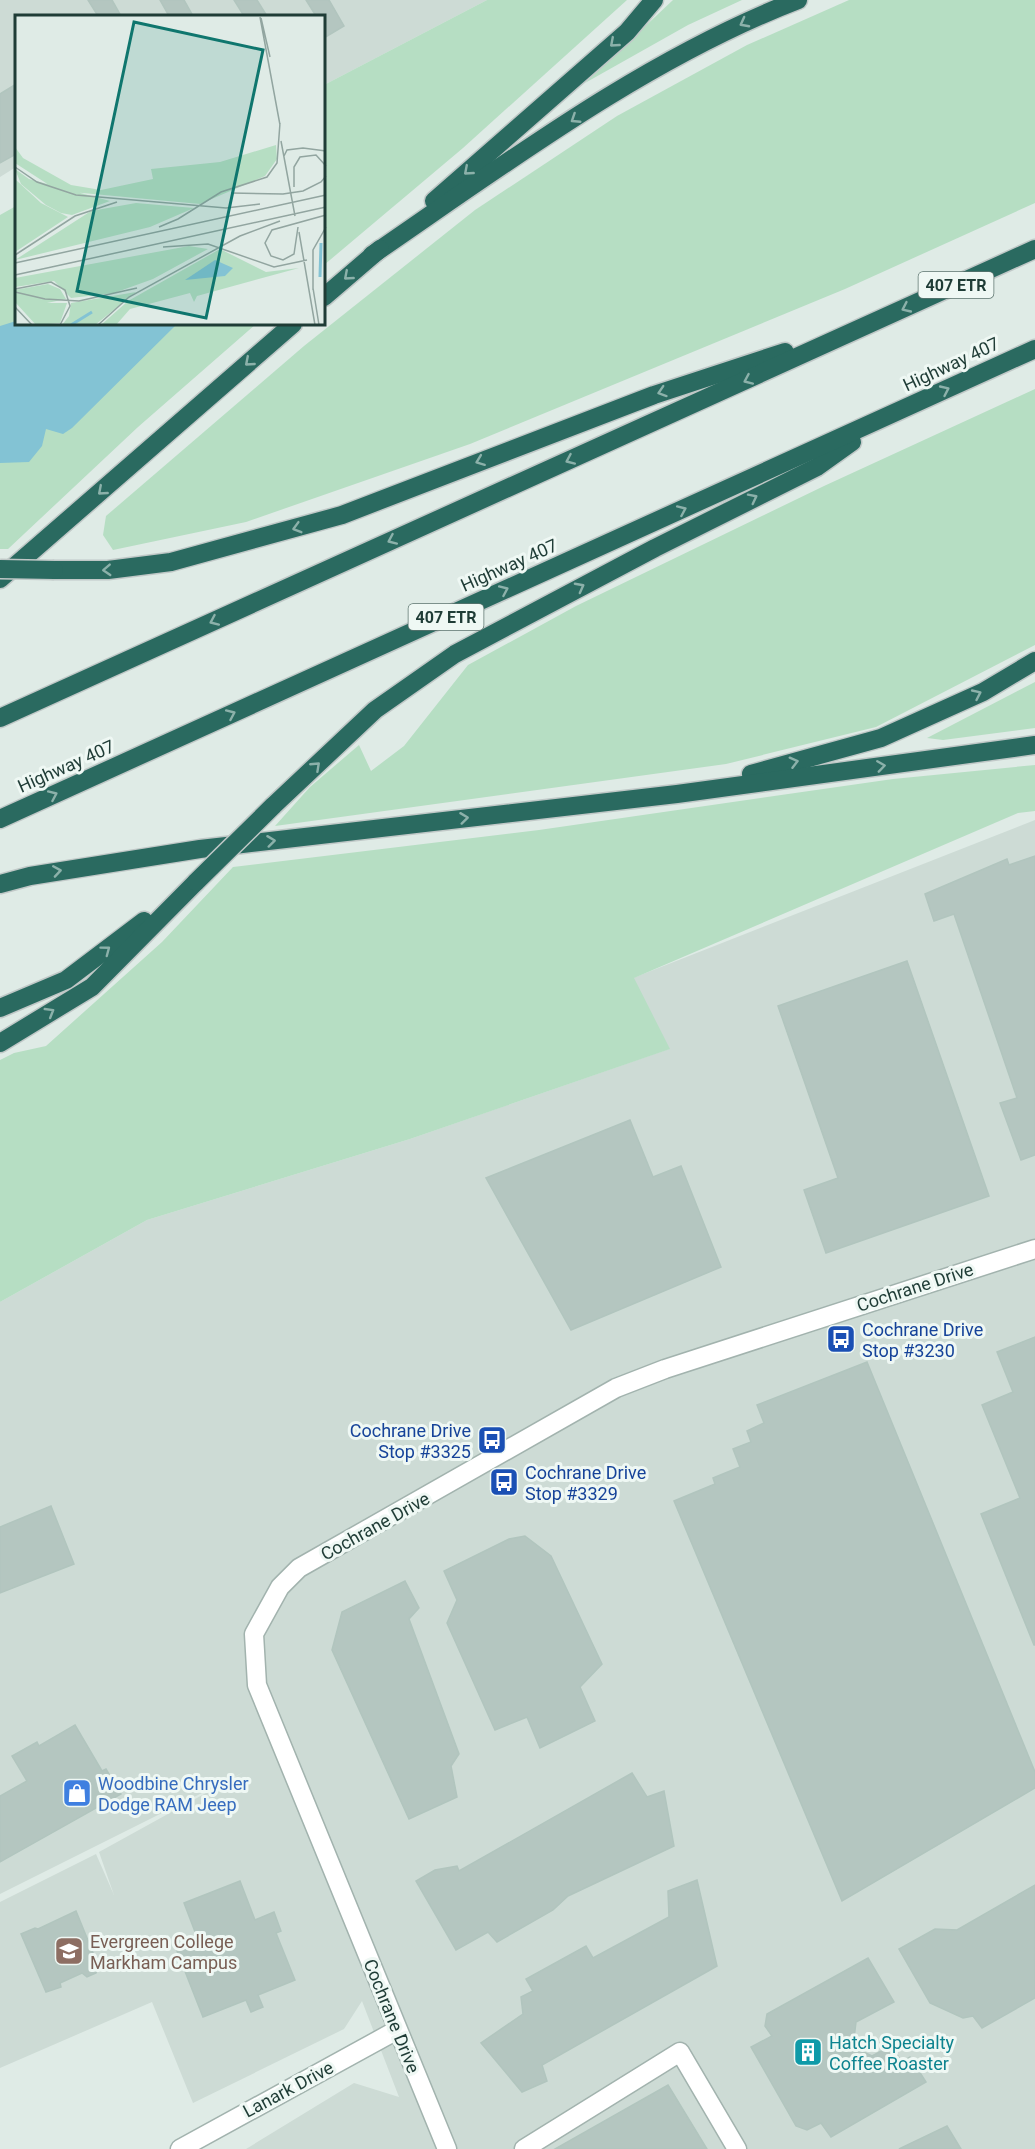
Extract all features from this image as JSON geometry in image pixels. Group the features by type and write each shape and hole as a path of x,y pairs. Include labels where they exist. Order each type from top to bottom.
{"highway":[{"path":"326,295 627,32 654,0"},
{"path":"372,255 502,166 633,82 764,13 798,0"},
{"name":"407 ETR","path":"0,718 1035,249"},
{"path":"0,569 108,570 171,562 342,515 654,395 878,321"},
{"path":"0,579 291,326"},
{"name":"Highway 407","path":"0,819 1035,349"},
{"path":"0,1043 93,987 273,806 375,710 455,654 645,553 817,467 891,415"},
{"path":"677,794 881,738 983,692 1035,661"},
{"path":"0,884 30,876 200,849 677,794 1035,745"},
{"path":"0,1008 66,980 196,882"}],"street":[{"name":"Cochrane Drive","path":"447,2149 257,1685 254,1634 280,1587 299,1568 616,1388 665,1369 1035,1249"},
{"name":"Lanark Drive","path":"180,2149 397,2030"},
{"path":"524,2149 680,2052 737,2149"}],"shaded area":[{"path":"0,0 487,0 326,84 326,15 15,15 15,168 0,177"},
{"path":"1035,820 1035,2149 246,2149 354,2083 399,2097 362,2001 344,2029 193,2103 152,2002 0,2068 0,1902 96,1854 114,1895 99,1852 244,1772 0,1894 0,1302 147,1220 410,1139 669,1049 633,978"}],"green space":[{"path":"487,0 627,0 463,148 326,263 326,84"},
{"path":"673,0 742,0 688,25 585,83"},
{"path":"849,0 1035,0 1035,203 845,289 470,444 246,522 113,550 103,535 106,516 304,346 475,210 617,116 747,45"},
{"path":"15,207 15,326 254,326 138,427 8,549 0,549 0,215"},
{"path":"1035,389 1035,645 876,727 726,764 275,826 310,787 359,745 371,771 404,746 468,665 576,606 824,486"},
{"path":"1035,682 1035,728 943,740 927,738"},
{"path":"1035,765 1035,811 1018,813 634,978 670,1049 410,1139 147,1220 0,1302 0,1060 14,1053 46,1046 162,942 233,867 539,830 893,779"}],"water":[{"path":"15,321 15,326 175,326 72,428 63,434 46,429 42,446 29,462 0,463 0,326"}],"building":[{"path":"88,0 112,0 120,15 97,15"},
{"path":"160,0 184,0 192,15 168,15"},
{"path":"234,0 257,0 266,15 243,15"},
{"path":"306,0 329,0 344,26 326,37 326,15 315,15"},
{"path":"15,85 15,155 0,163 0,94"},
{"path":"1035,856 1035,1155 1021,1160 1000,1103 1017,1098 954,914 934,921 925,894 1007,859 1009,865"},
{"path":"907,961 989,1196 826,1253 804,1190 838,1178 778,1006"},
{"path":"630,1120 653,1177 681,1166 721,1267 571,1330 486,1178"},
{"path":"1035,1337 1034,1645 981,1514 1020,1498 982,1405 1013,1392 997,1352"},
{"path":"867,1362 1035,1772 1035,1788 842,1901 674,1501 715,1484 713,1478 740,1467 733,1449 751,1442 747,1431 764,1423 757,1405"},
{"path":"51,1506 74,1564 0,1593 0,1527"},
{"path":"525,1536 551,1556 602,1664 580,1687 595,1721 540,1748 527,1717 495,1730 447,1623 457,1600 444,1571 509,1539"},
{"path":"405,1581 419,1608 409,1619 459,1754 451,1766 457,1797 409,1819 332,1650 342,1612"},
{"name":"Woodbine Chrysler Dodge RAM Jeep","path":"75,1725 102,1771 106,1769 121,1794 0,1862 0,1796 27,1781 12,1756 37,1742 39,1746"},
{"path":"632,1773 647,1797 664,1791 674,1846 568,1896 553,1910 497,1942 488,1932 456,1950 416,1881 435,1870 457,1866 459,1871"},
{"path":"697,1880 717,1966 542,2065 547,2081 522,2092 481,2043 523,2014 521,1997 533,1991 526,1979 586,1946 593,1958 669,1917 668,1891"},
{"path":"240,1881 255,1920 274,1912 281,1931 276,1933 295,1980 258,1995 263,2007 251,2012 246,2000 203,2017 175,1946 197,1937 184,1903"},
{"path":"1035,1885 1035,1998 982,2028 973,2016 963,2018 930,2003 899,1949 935,1929 957,1930"},
{"path":"76,1911 98,1965 96,1973 87,1977 82,1973 60,1983 61,1987 46,1992 21,1934 35,1928 38,1929"},
{"name":"Hatch Specialty Coffee Roaster","path":"868,1958 894,2002 856,2022 853,2047 872,2056 891,2046 902,2062 910,2057 926,2082 831,2137 821,2123 807,2130 796,2126 751,2047 772,2036 765,2026 767,2014"},
{"path":"668,2085 707,2149 555,2149"},
{"path":"947,2126 961,2149 899,2149"}],"place":[{"name":"Cochrane Drive Stop #3230","path":"841,1339"},
{"name":"Cochrane Drive Stop #3325","path":"492,1440"},
{"name":"Cochrane Drive Stop #3329","path":"504,1482"},
{"name":"Woodbine Chrysler Dodge RAM Jeep","path":"77,1793"},
{"name":"Evergreen College Markham Campus","path":"69,1951"},
{"name":"Hatch Specialty Coffee Roaster","path":"808,2052"}]}
